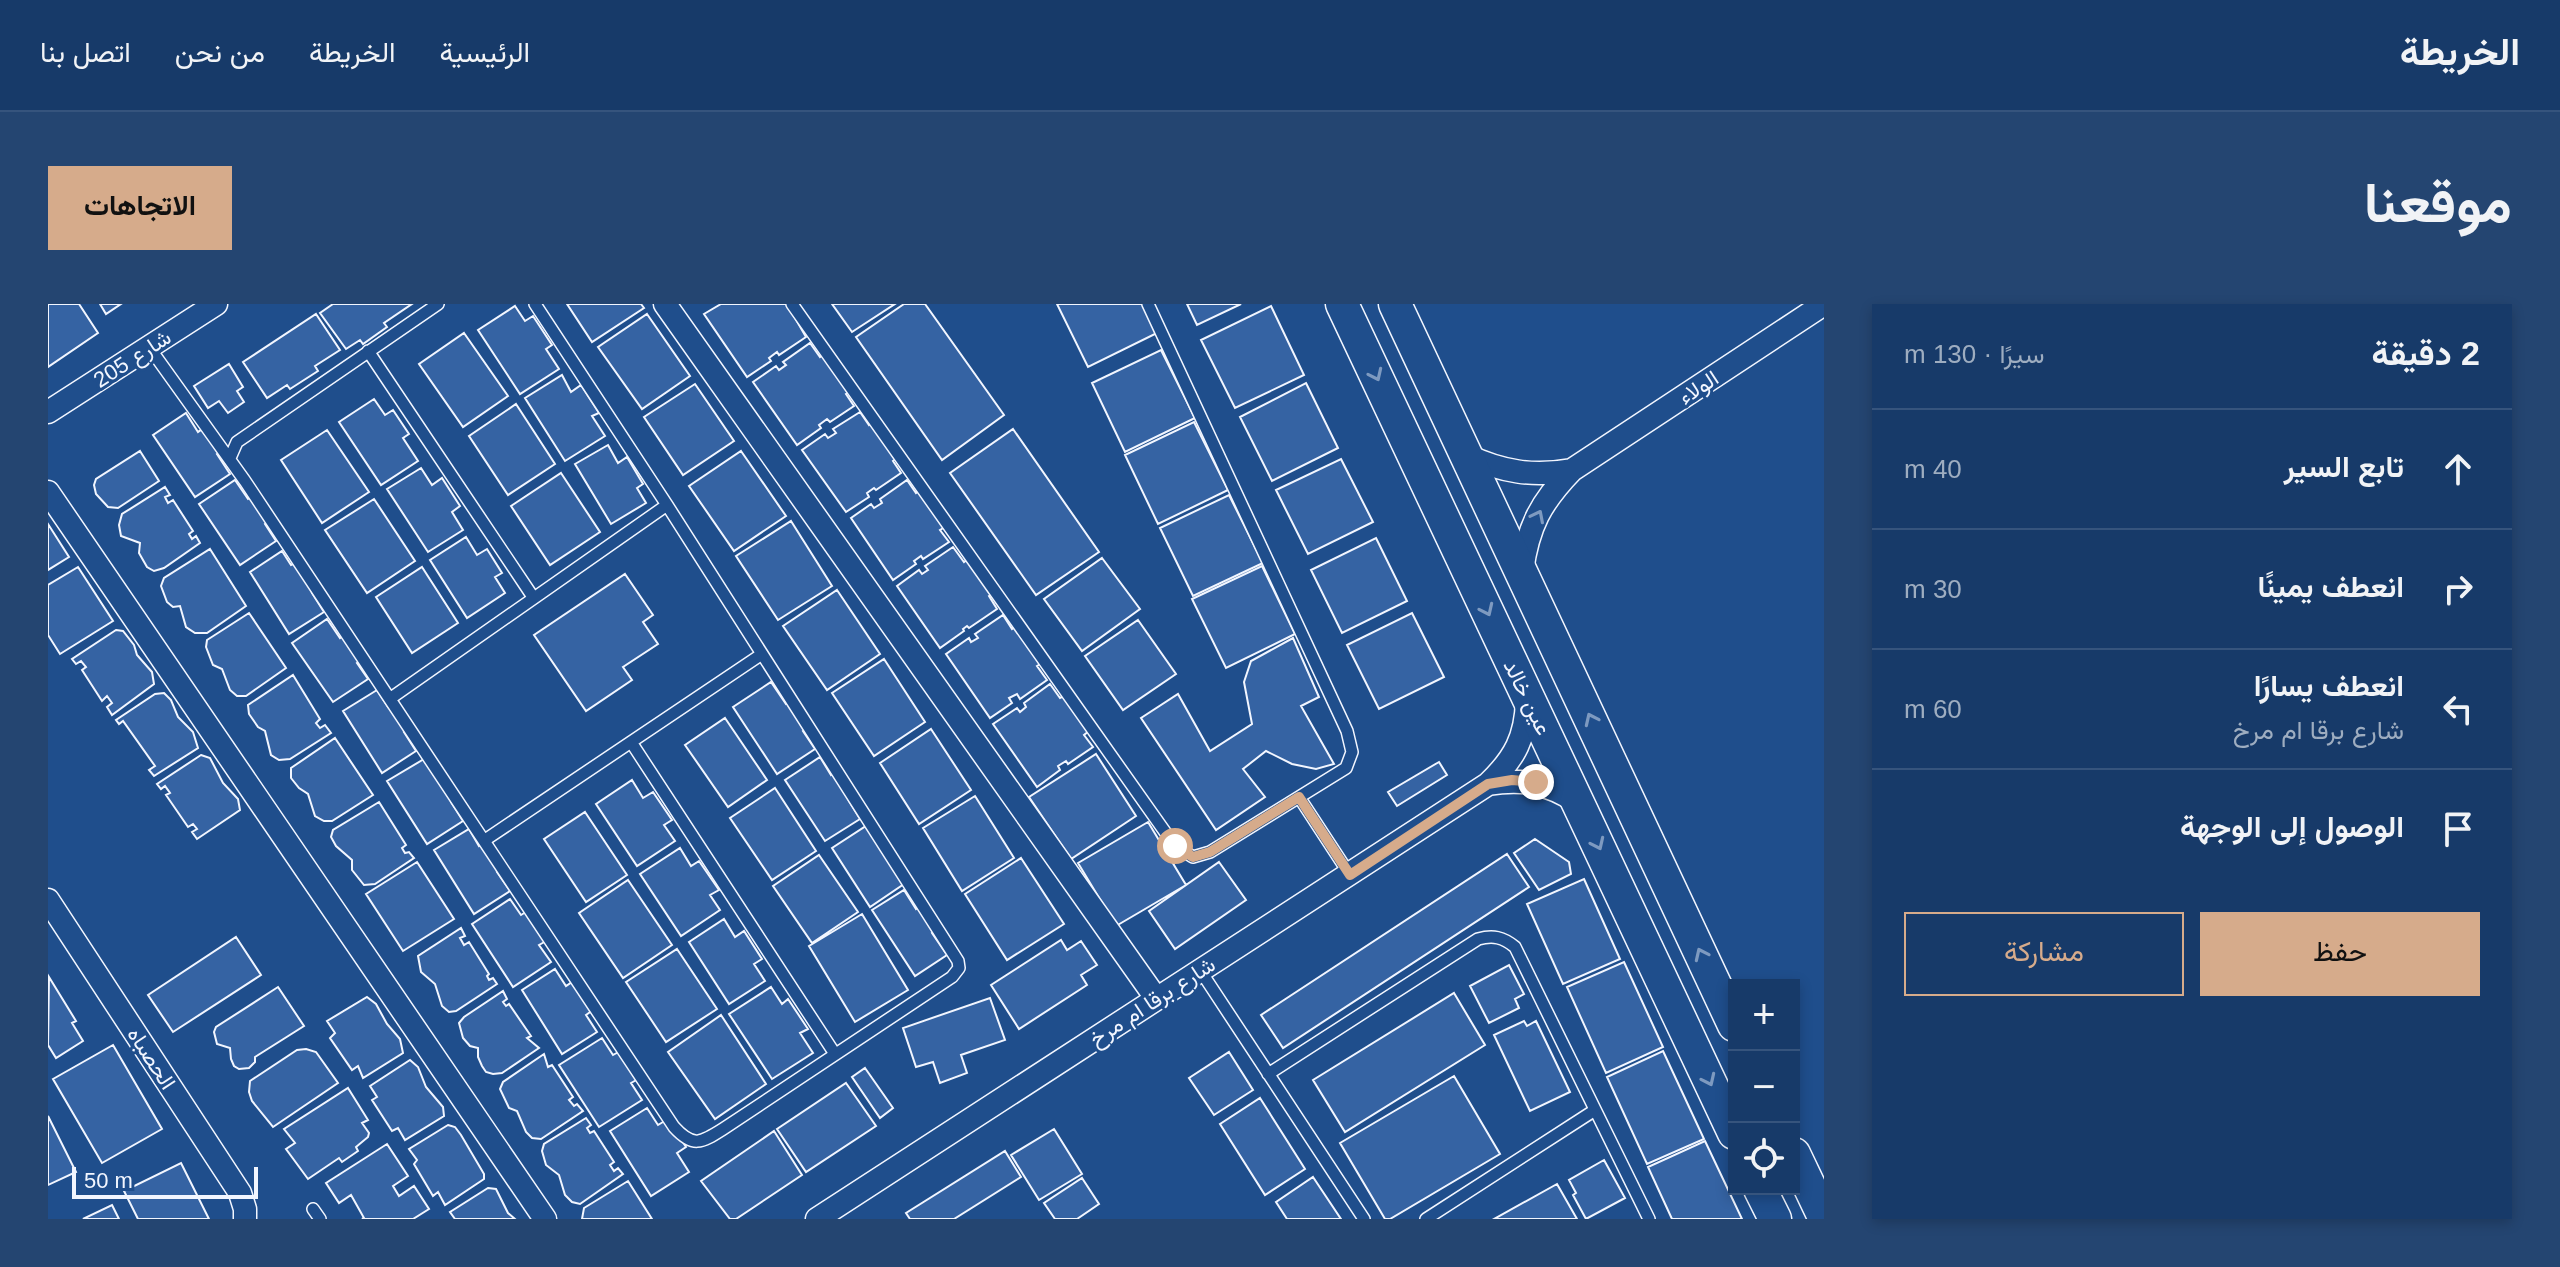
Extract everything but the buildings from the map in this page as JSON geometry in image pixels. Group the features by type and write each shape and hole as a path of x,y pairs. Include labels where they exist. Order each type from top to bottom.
{"street":[{"name":"شارع 205","path":"48,412 216,304"},
{"path":"665,304 1156,998"},
{"name":"عين خالد","path":"1342,304 1729,1123"},
{"path":"1395,304 1728,1012"},
{"name":"الولاء","path":"1522,571 1526,542 1536,515 1552,490 1572,470 1824,304"},
{"name":"الولاء","path":"1466,455 1491,467 1518,474 1545,475 1572,470"},
{"path":"48,492 545,1219"},
{"name":"شارع برقا ام مرخ","path":"817,1219 1488,784 1506,766 1519,744 1526,720 1527,694"},
{"name":"شارع برقا ام مرخ","path":"1488,784 1512,780 1536,782 1559,790 1579,803"},
{"name":"الحصباه","path":"48,900 240,1193 245,1219"},
{"path":"1805,1164 1824,1217"},
{"path":"1763,1195 1775,1219"}],"lane":[{"path":"230,458 237,442 438,304"},
{"path":"149,347 230,458 684,1138 695,1142 707,1139 952,977 959,968 958,961 535,304"},
{"path":"792,304 1175,846 1193,857 1210,852 1346,768 1352,752 1347,731 1148,304"},
{"path":"368,351 533,597"},
{"path":"391,698 667,505"},
{"path":"485,840 762,654"},
{"path":"631,742 835,1054"},
{"path":"1299,797 1350,875"},
{"path":"1268,1074 1478,939 1498,937 1515,947 1649,1219"},
{"path":"1200,969 1364,1219"},
{"path":"1426,1219 1595,1110"}],"route":[{"path":"1175,846 1193,857 1210,852 1299,797 1350,875 1488,784 1512,780 1536,782"}]}
